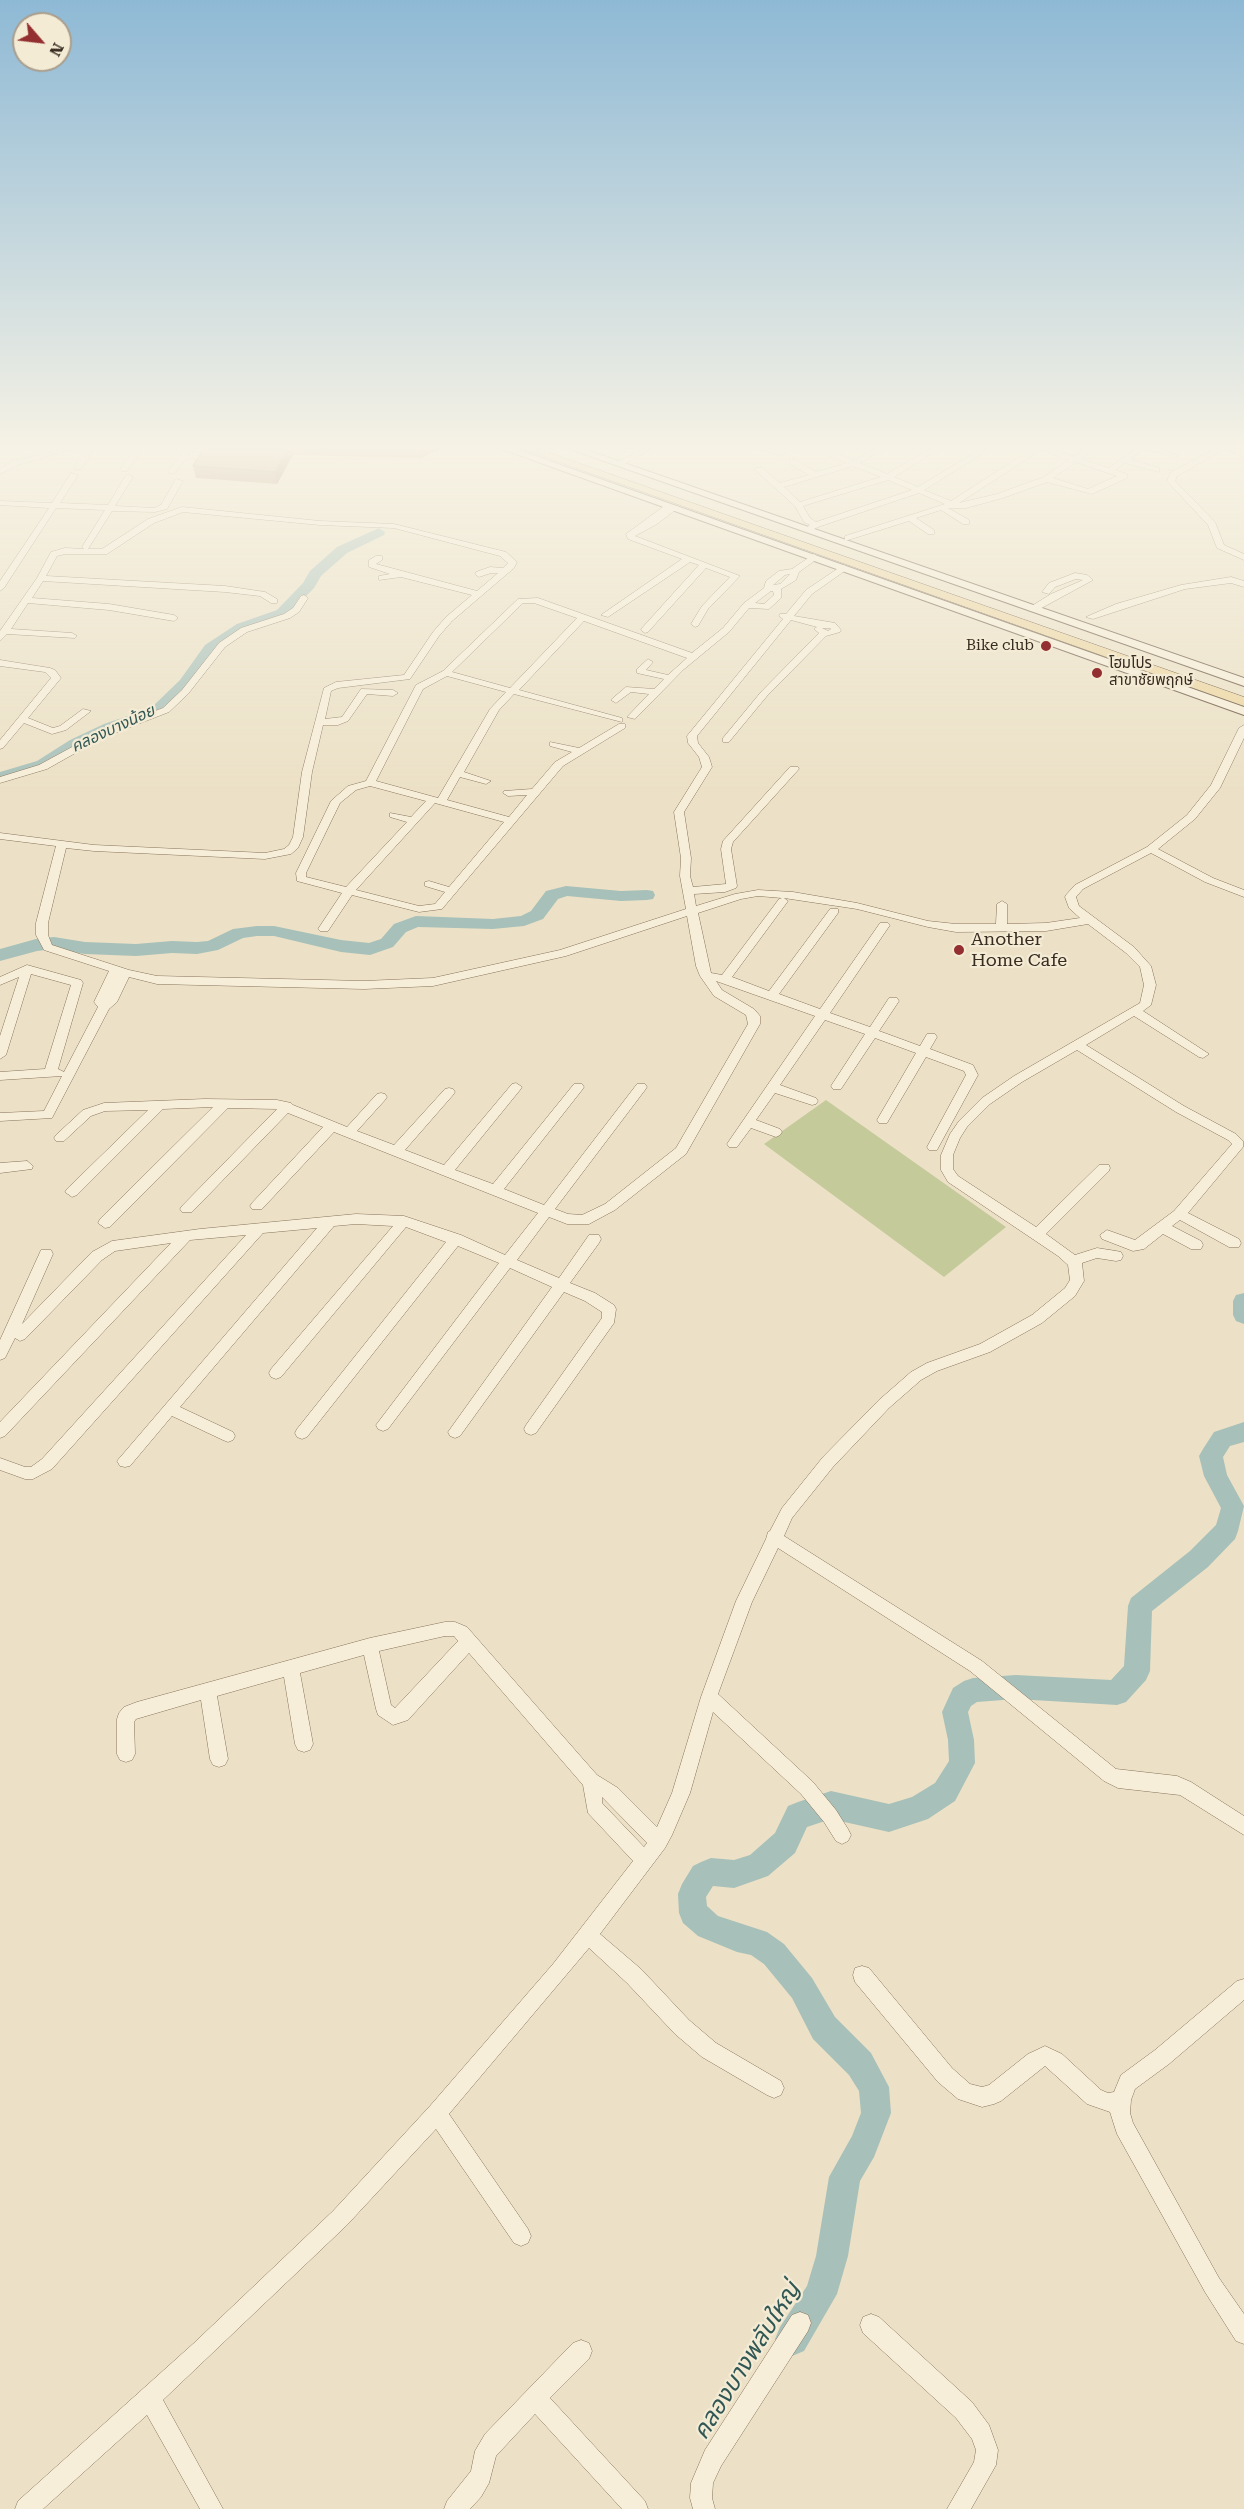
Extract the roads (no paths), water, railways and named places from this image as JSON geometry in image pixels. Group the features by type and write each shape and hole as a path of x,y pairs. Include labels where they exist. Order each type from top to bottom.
{"main road":[{"path":"832,564 1244,711"},
{"path":"855,564 1244,702"},
{"path":"882,564 1244,691"},
{"path":"914,564 1028,607 1244,682"},
{"path":"1136,645 1209,675 1224,684"}],"street":[{"path":"0,588 16,564"},
{"path":"2,635 48,564"},
{"path":"372,564 372,566 478,594"},
{"path":"0,836 61,846 265,856 286,852 294,846 298,837 307,772 329,688 336,685 406,677 436,634 512,564"},
{"path":"605,615 680,564"},
{"path":"513,821 370,783 352,788 336,801 300,876 304,881 425,909 438,907 513,821 559,764 632,717 670,678 726,630 747,605 772,588 793,578 795,571 804,564"},
{"path":"645,630 704,565 736,576 705,608 695,624"},
{"path":"60,1138 94,1109 161,1104 262,1102 287,1106 567,1219 584,1220 610,1207 675,1157 686,1144 754,1024 754,1016 750,1012 718,993 692,912 693,891 684,870 686,858 680,812 707,766 707,762 694,749 692,739 694,732 806,591 840,567"},
{"path":"479,574 490,570 504,572"},
{"path":"382,579 397,573"},
{"path":"41,578 225,589 262,594 274,601"},
{"path":"1073,622 1193,586 1231,580 1244,584"},
{"path":"1028,607 1050,594"},
{"path":"0,780 43,767 99,736 166,710 185,692 222,645 244,630 287,616 296,610 304,598"},
{"path":"370,783 413,696 424,683 446,674 524,599 535,600 584,616 694,657"},
{"path":"26,600 109,607 174,618"},
{"path":"324,929 349,891 413,821 437,801 457,773 495,709 584,616"},
{"path":"726,740 821,629 784,618"},
{"path":"2,635 72,636"},
{"path":"648,662 640,671 670,678"},
{"path":"0,663 47,670 56,675 55,681 0,746"},
{"path":"446,674 514,691 621,723"},
{"path":"616,700 628,689 657,692"},
{"path":"320,723 338,722 345,719 364,691 393,693"},
{"path":"22,719 52,731 63,728 86,711"},
{"path":"26,2509 202,2351 340,2218 437,2113 560,1971 588,1935 662,1835 681,1793 708,1697 744,1601 786,1513 828,1462 884,1404 916,1376 932,1367 985,1348 1037,1320 1061,1301 1077,1281 1077,1268 1073,1261 1037,1234 953,1179 946,1170 947,1155 954,1137 963,1124 986,1101 1018,1079 1136,1012 1148,1000 1150,986 1148,971 1130,950 1088,920 1071,904 1070,897 1073,892 1151,849 1198,810 1216,786 1244,728"},
{"path":"554,744 579,751"},
{"path":"693,891 725,889 732,886 726,849 728,841 794,769"},
{"path":"457,773 486,781"},
{"path":"508,794 536,792"},
{"path":"394,815 413,821"},
{"path":"61,846 42,923 46,943 120,971 157,980 412,984 470,975 562,953 745,895 779,894 857,906 944,926 1003,928 1061,926 1088,920"},
{"path":"1151,849 1209,880 1244,894"},
{"path":"429,884 452,891"},
{"path":"714,979 783,902"},
{"path":"1002,904 1000,920 1003,928"},
{"path":"771,997 834,911"},
{"path":"733,1144 884,925"},
{"path":"0,1055 27,969"},
{"path":"0,981 27,969 77,983 50,1074"},
{"path":"0,1117 48,1115 104,1007 111,1002 120,971"},
{"path":"714,979 965,1065 972,1075 933,1146"},
{"path":"837,1086 893,1000"},
{"path":"1136,1012 1203,1054"},
{"path":"883,1120 931,1037"},
{"path":"1078,1046 1180,1109 1241,1141 1179,1214 1136,1246 1107,1235"},
{"path":"0,1076 70,1073"},
{"path":"446,1172 516,1087"},
{"path":"495,1191 578,1087"},
{"path":"383,1425 641,1087"},
{"path":"772,1087 812,1101"},
{"path":"396,1151 449,1092"},
{"path":"349,1132 381,1097"},
{"path":"105,1223 225,1103"},
{"path":"72,1192 161,1104"},
{"path":"187,1209 287,1106"},
{"path":"748,1122 776,1132"},
{"path":"257,1206 333,1125"},
{"path":"0,1167 27,1166"},
{"path":"1037,1234 1104,1168"},
{"path":"1179,1214 1234,1243"},
{"path":"20,1335 105,1249 120,1244 331,1221 356,1219 404,1221 456,1239 562,1285 605,1305 610,1313 609,1319 531,1428"},
{"path":"125,1461 331,1221"},
{"path":"276,1373 404,1221"},
{"path":"1162,1227 1196,1245"},
{"path":"0,1464 25,1473 33,1473 47,1464 259,1229"},
{"path":"0,1432 186,1236"},
{"path":"303,1433 456,1239"},
{"path":"455,1432 594,1239"},
{"path":"1073,1261 1097,1252 1116,1256"},
{"path":"0,1354 46,1254"},
{"path":"171,1409 228,1436"},
{"path":"773,1537 976,1666 1110,1775 1118,1779 1177,1785 1244,1826"},
{"path":"126,1754 125,1719 130,1713 370,1646 446,1629 461,1632 591,1781 612,1794 662,1835"},
{"path":"370,1646 384,1708 393,1717 402,1714 468,1642"},
{"path":"291,1668 304,1744"},
{"path":"208,1691 219,1759"},
{"path":"708,1697 807,1788 842,1835"},
{"path":"591,1781 594,1807 645,1860"},
{"path":"588,1935 634,1976 682,2027 709,2050 774,2088"},
{"path":"862,1975 945,2075 965,2092 982,2097 994,2094 1035,2061 1046,2056 1055,2061 1094,2097 1108,2103 1121,2100"},
{"path":"1244,1988 1162,2057 1128,2082 1121,2100 1120,2114 1124,2127 1212,2285 1244,2333"},
{"path":"437,2113 521,2236"},
{"path":"704,2509 701,2498 702,2483 713,2458 800,2323"},
{"path":"871,2325 964,2410 981,2433 987,2450 985,2465 958,2509"},
{"path":"455,2509 473,2489 481,2475 486,2451 493,2442 581,2351"},
{"path":"150,2398 212,2509"},
{"path":"535,2398 637,2509"}],"waterway":[{"name":"คลองบางน้อย","path":"0,777 42,764 75,743 109,727 156,711 185,683 210,648 242,627 282,613 326,564"},
{"path":"0,955 36,945 54,943 85,948 136,950 172,947 197,948 212,946 239,933 257,931 274,931 341,946 370,949 387,943 400,928 416,921 493,924 524,921 537,915 552,895 566,891 621,896 647,895"},
{"name":"คลองบางพลับใหญ่","path":"1244,1301 1244,1315"},
{"name":"คลองบางพลับใหญ่","path":"792,2339 821,2294 832,2256 845,2177 863,2146 876,2113 874,2087 860,2064 824,2028 802,1988 774,1954 757,1942 737,1938 708,1926 693,1913 692,1894 703,1876 711,1872 734,1874 758,1866 785,1843 798,1816 831,1805 889,1818 918,1809 945,1792 962,1763 961,1740 955,1712 962,1697 973,1690 1016,1687 1117,1693 1137,1671 1140,1606 1199,1559 1226,1531 1233,1508 1216,1476 1211,1456 1222,1439 1244,1432"}],"place":[{"name":"Bike club","path":"1046,646"},
{"name":"โฮมโปร สาขาชัยพฤกษ์","path":"1097,673"},
{"name":"Another Home Cafe","path":"959,950"}]}
